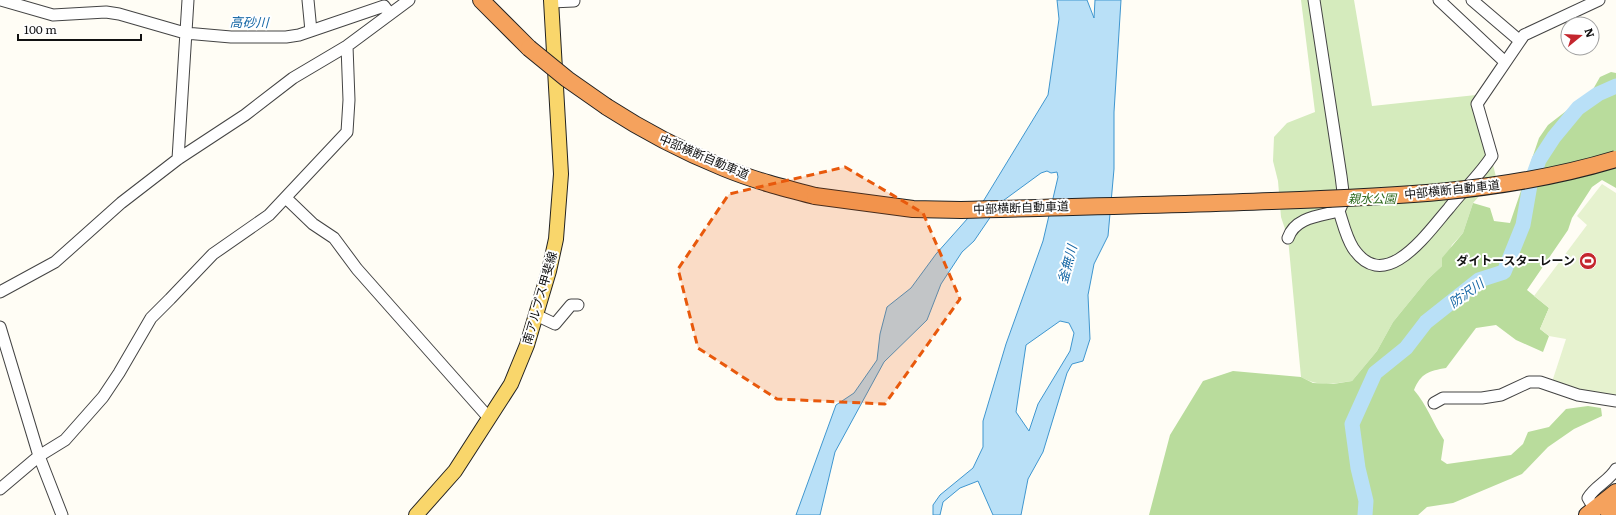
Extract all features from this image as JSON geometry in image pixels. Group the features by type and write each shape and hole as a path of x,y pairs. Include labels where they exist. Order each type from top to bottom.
{"highway":[{"name":"中部横断自動車道","path":"481,0 529,48 567,79 645,131 712,163 766,183 814,196 913,209 961,210 1353,199 1493,187 1584,168 1616,158"},
{"path":"1597,513 1616,492"},
{"path":"1597,513 1616,509"}],"main road":[{"name":"南アルプス甲斐線","path":"416,515 455,470 511,384 527,345 550,271 556,239 561,174 551,1"}],"street":[{"path":"2,0 53,15 106,12 119,14 185,33 231,36 286,37 311,31 384,6 390,14"},
{"path":"178,159 188,0"},
{"path":"308,0 311,31"},
{"path":"0,292 56,262 121,203 178,159 245,115 293,78 347,46 409,0"},
{"path":"1314,0 1344,200 1339,210 1349,242 1361,257 1373,264 1383,265 1402,259 1427,236 1492,156 1477,104 1524,35 1599,0"},
{"path":"1439,0 1505,62"},
{"path":"1472,0 1520,41"},
{"path":"551,1 574,1"},
{"path":"0,489 39,456 65,440 103,397 119,373 151,318 213,254 269,215 287,199 347,132 349,100 347,46"},
{"path":"287,199 313,224 334,238 357,269 489,418"},
{"path":"1288,238 1291,230 1298,222 1339,210"},
{"path":"536,315 555,324 571,305 578,305"},
{"path":"0,327 2,341 39,456 62,515"},
{"path":"1434,403 1443,398 1482,398 1500,395 1530,382 1540,382 1578,395 1616,400"},
{"path":"1597,513 1588,498 1592,492 1599,488 1612,475 1616,468"}],"highlighted area":[{"path":"845,167 923,213 960,299 885,404 777,399 698,348 678,269 729,194"}],"green space":[{"name":"親水公園","path":"1301,0 1354,0 1372,106 1476,95 1496,177 1473,203 1463,233 1452,245 1442,266 1428,279 1393,322 1377,351 1352,381 1331,384 1314,382 1301,377 1288,238 1281,217 1278,181 1273,161 1274,137 1287,123 1315,112"},
{"path":"1611,72 1616,73 1616,188 1602,180 1592,187 1572,218 1568,230 1527,290 1549,308 1540,329 1549,336 1543,352 1516,340 1496,325 1476,328 1446,368 1435,370 1423,376 1414,390 1423,402 1444,440 1441,460 1447,464 1511,455 1523,444 1528,432 1549,427 1566,409 1588,406 1601,408 1602,416 1574,429 1548,447 1522,474 1453,503 1427,507 1418,515 1149,515 1170,435 1203,381 1233,371 1301,377 1313,383 1333,384 1352,381 1377,351 1393,322 1428,279 1442,266 1442,258 1463,233 1473,203 1490,208 1494,221 1510,223 1539,138 1548,125 1592,91 1600,77"},
{"name":"ダイトースターレーン","path":"1602,184 1616,193 1616,396 1586,392 1552,382 1566,339 1549,336 1540,329 1549,308 1534,296 1587,225 1577,216"}],"water":[{"name":"釜無川","path":"1057,0 1087,0 1094,18 1095,0 1121,0 1114,112 1114,169 1108,236 1094,264 1088,295 1090,339 1083,361 1072,364 1067,373 1043,452 1028,479 1021,515 993,515 978,481 960,488 943,502 940,515 933,515 933,505 940,495 973,468 983,447 983,421 1006,344 1043,241 1058,177 1057,172 1051,173 1047,171 1041,173 1000,203 974,241 962,252 941,284 927,320 884,362 835,452 820,515 796,515 836,405 854,393 877,360 880,334 887,307 911,288 936,254 984,200 1048,95 1059,19","holes":["1060,321 1069,323 1074,333 1070,351 1038,404 1029,431 1016,412 1026,345"]}],"waterway":[{"name":"防沢川","path":"1365,515 1366,501 1358,468 1352,424 1375,373 1406,348 1426,322 1479,280 1504,272 1523,225 1530,185 1539,160 1554,137 1578,108 1598,94 1616,86"}],"place":[{"name":"ダイトースターレーン","path":"1588,261"}],"water label":[{"name":"高砂川","path":"249,22"}]}
